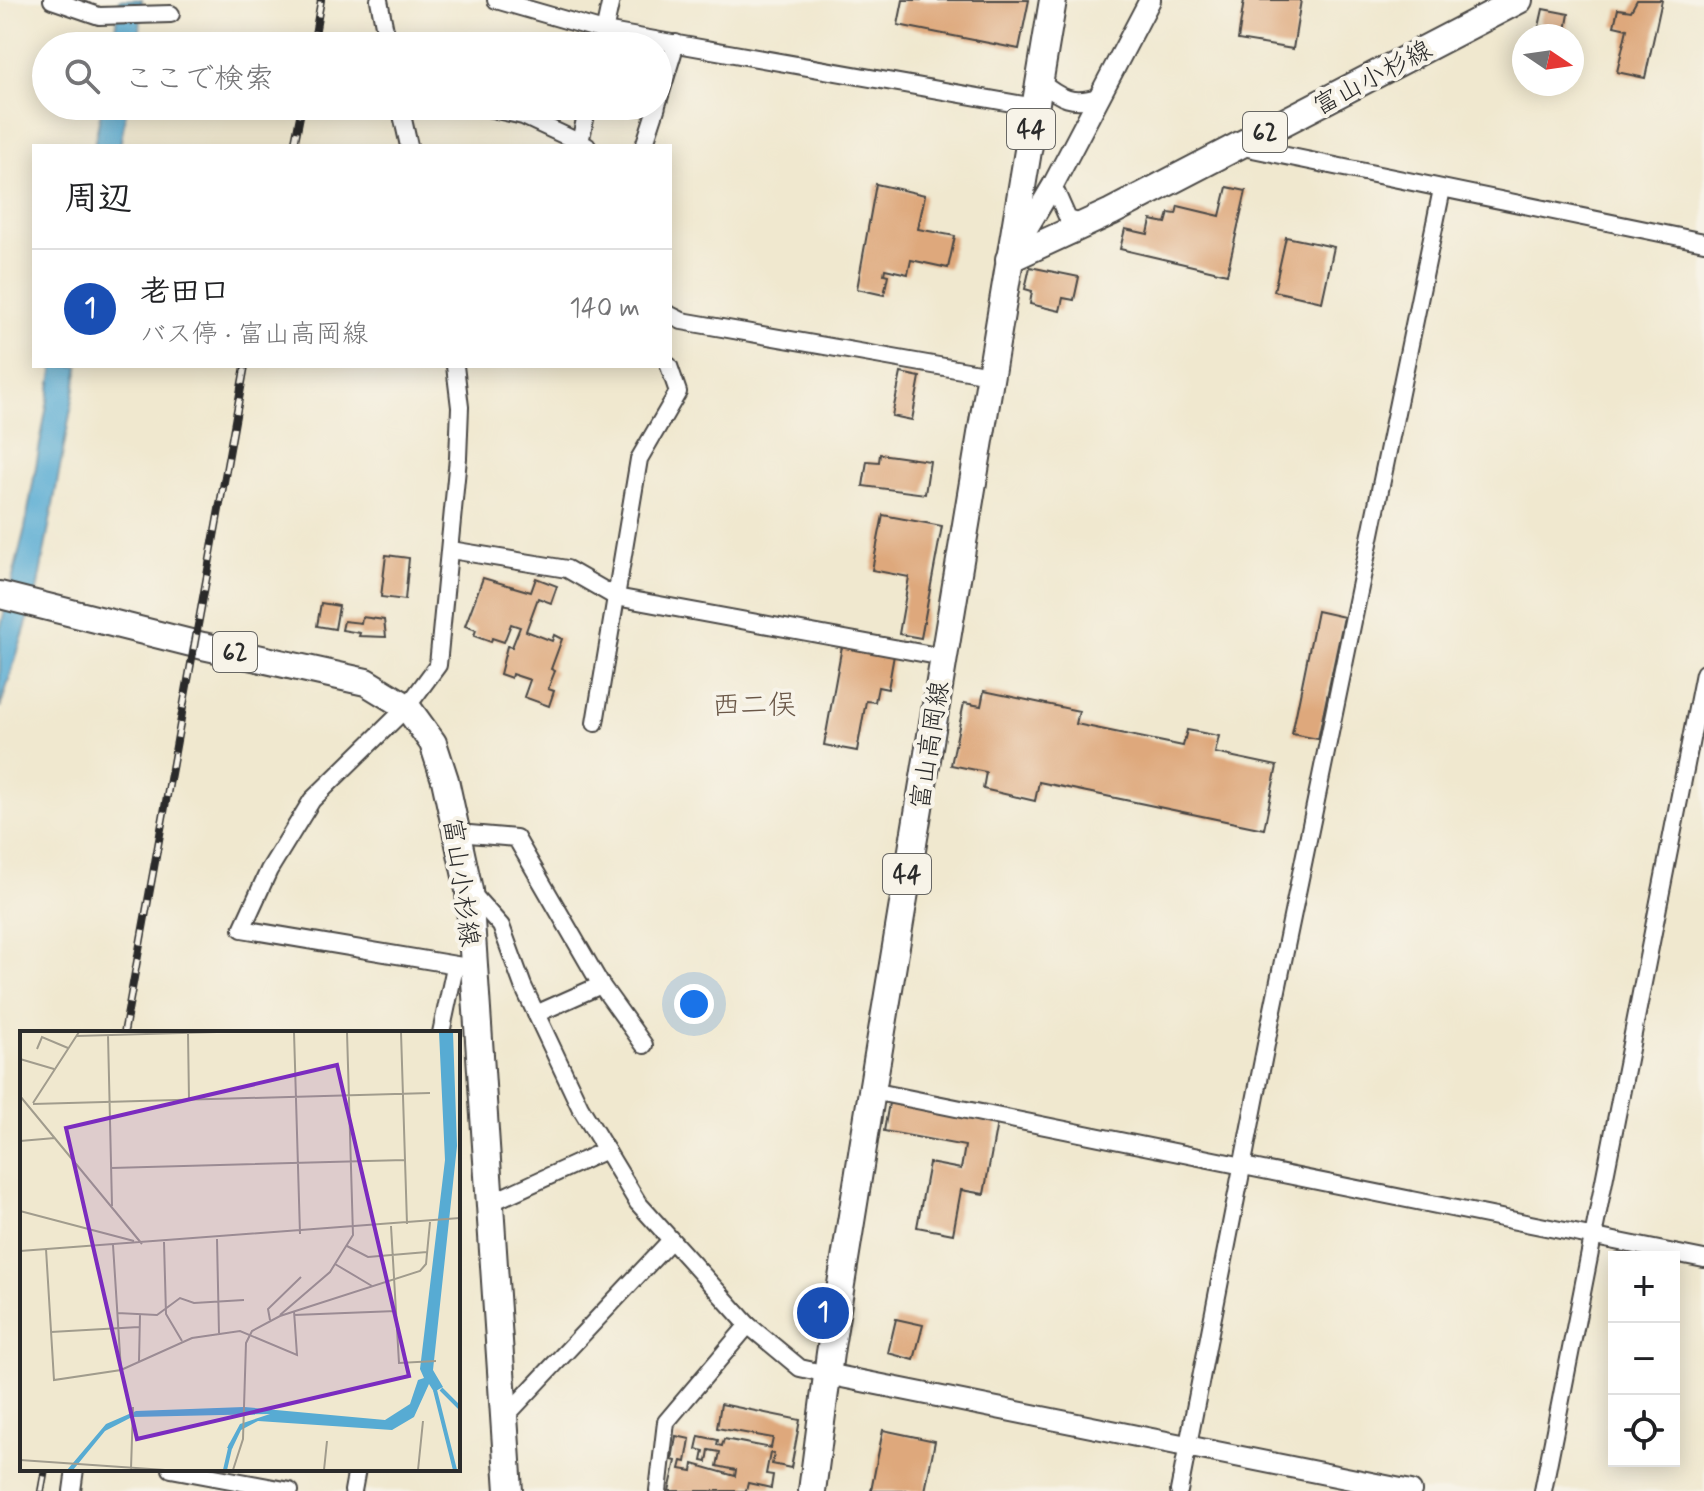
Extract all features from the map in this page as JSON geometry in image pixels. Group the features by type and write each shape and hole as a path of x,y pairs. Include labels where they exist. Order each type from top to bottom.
{"main road":[{"name":"富山高岡線","path":"812,1491 827,1374 872,1091 1053,0"},
{"name":"富山小杉線","path":"1009,259 1087,224 1519,0"},
{"name":"富山小杉線","path":"0,595 203,646 328,671 366,682 407,707 433,743 458,833 469,890 465,968 490,1203 509,1491"}],"street":[{"path":"52,0 108,16 171,14"},
{"path":"379,0 385,32"},
{"path":"496,0 585,32"},
{"path":"603,32 611,0"},
{"path":"1009,259 1053,185 1150,0"},
{"path":"672,43 1035,107"},
{"path":"672,56 676,43"},
{"path":"1039,81 1062,99 1083,102 1100,96"},
{"path":"403,120 409,144"},
{"path":"532,120 584,144 587,120"},
{"path":"645,144 652,120"},
{"path":"1238,146 1704,242"},
{"path":"1053,185 1068,219 1087,224"},
{"path":"1179,1491 1442,189"},
{"path":"672,316 682,321 990,375"},
{"path":"442,1031 465,968 242,929 269,870 312,800 407,707 438,665 451,550 460,407 455,368"},
{"path":"595,723 639,459 678,392 670,368"},
{"path":"451,550 567,569 616,597 943,657"},
{"path":"1543,1491 1704,677"},
{"path":"458,833 516,838 601,985 644,1045"},
{"path":"469,890 501,926 536,1014 580,1107 638,1203 748,1325 800,1368 1411,1491"},
{"path":"536,1014 601,985"},
{"path":"872,1091 1704,1259"},
{"path":"490,1203 606,1150"},
{"path":"504,1418 671,1240"},
{"path":"658,1491 666,1422 748,1325"},
{"path":"72,1491 75,1471"},
{"path":"182,1471 290,1491"},
{"path":"353,1491 357,1471"}],"water":[{"path":"119,0 142,0 140,32 115,32"},
{"path":"99,120 125,120 120,144 94,144"},
{"path":"54,368 79,368 37,591 0,708 0,630 25,528"}],"building":[{"path":"903,0 1029,0 1019,49 898,25"},
{"path":"1244,0 1301,0 1293,49 1238,40"},
{"path":"1637,0 1662,0 1645,78 1617,72 1627,29 1614,26 1618,9 1631,11"},
{"path":"1543,9 1569,14 1567,24 1540,24"},
{"path":"876,184 925,195 918,229 955,236 948,268 911,260 908,274 885,269 884,274 888,275 884,295 857,289"},
{"path":"1227,187 1246,191 1227,274 1120,249 1125,229 1148,234 1151,220 1166,223 1169,213 1176,214 1178,206 1220,216"},
{"path":"1286,237 1334,247 1322,302 1274,291"},
{"path":"1030,267 1079,277 1074,300 1063,298 1060,311 1030,304 1032,291 1025,289"},
{"path":"901,373 920,377 912,420 892,416"},
{"path":"880,454 930,461 925,494 863,486 867,461 879,462"},
{"path":"883,515 942,526 921,638 899,634 909,577 872,570"},
{"path":"386,555 409,558 405,600 381,597"},
{"path":"483,578 531,592 536,578 557,586 551,603 538,598 526,631 552,641 554,635 562,639 551,669 555,671 548,689 554,691 549,706 524,697 530,680 500,674 507,646 512,647 520,627 511,624 504,642 492,638 491,642 474,636 476,630 465,626"},
{"path":"321,603 339,606 335,629 317,626"},
{"path":"1317,611 1344,617 1318,739 1292,734"},
{"path":"362,617 384,620 386,637 359,636 360,633 342,630 344,621 361,623"},
{"path":"842,646 894,655 888,689 878,687 875,702 866,701 857,751 824,745"},
{"path":"984,691 1079,711 1076,724 1183,746 1187,730 1219,736 1215,753 1277,766 1264,829 1039,782 1035,801 983,789 986,772 951,765 964,703 981,706"},
{"path":"889,1103 997,1123 984,1194 961,1190 953,1234 917,1227 929,1163 961,1169 965,1146 884,1131"},
{"path":"896,1319 923,1325 914,1360 888,1353"},
{"path":"721,1404 800,1420 791,1468 772,1464 774,1454 770,1453 766,1474 773,1475 771,1488 748,1483 746,1491 669,1491 676,1461 672,1460 676,1436 690,1439 686,1462 682,1461 680,1469 692,1471 693,1464 735,1476 736,1470 717,1466 720,1452 709,1450 707,1462 702,1461 704,1451 696,1449 699,1436 718,1440 717,1445 722,1446 724,1439 771,1448 773,1438 717,1428"},
{"path":"883,1430 935,1441 925,1491 871,1491"}],"railway":[{"path":"315,32 321,0"},
{"path":"294,144 299,120"},
{"path":"124,1031 245,368"},
{"path":"41,1491 45,1471"}],"place":[{"name":"老田口","path":"823,1313"}],"district":[{"name":"西二俣","path":"754,704"}]}
